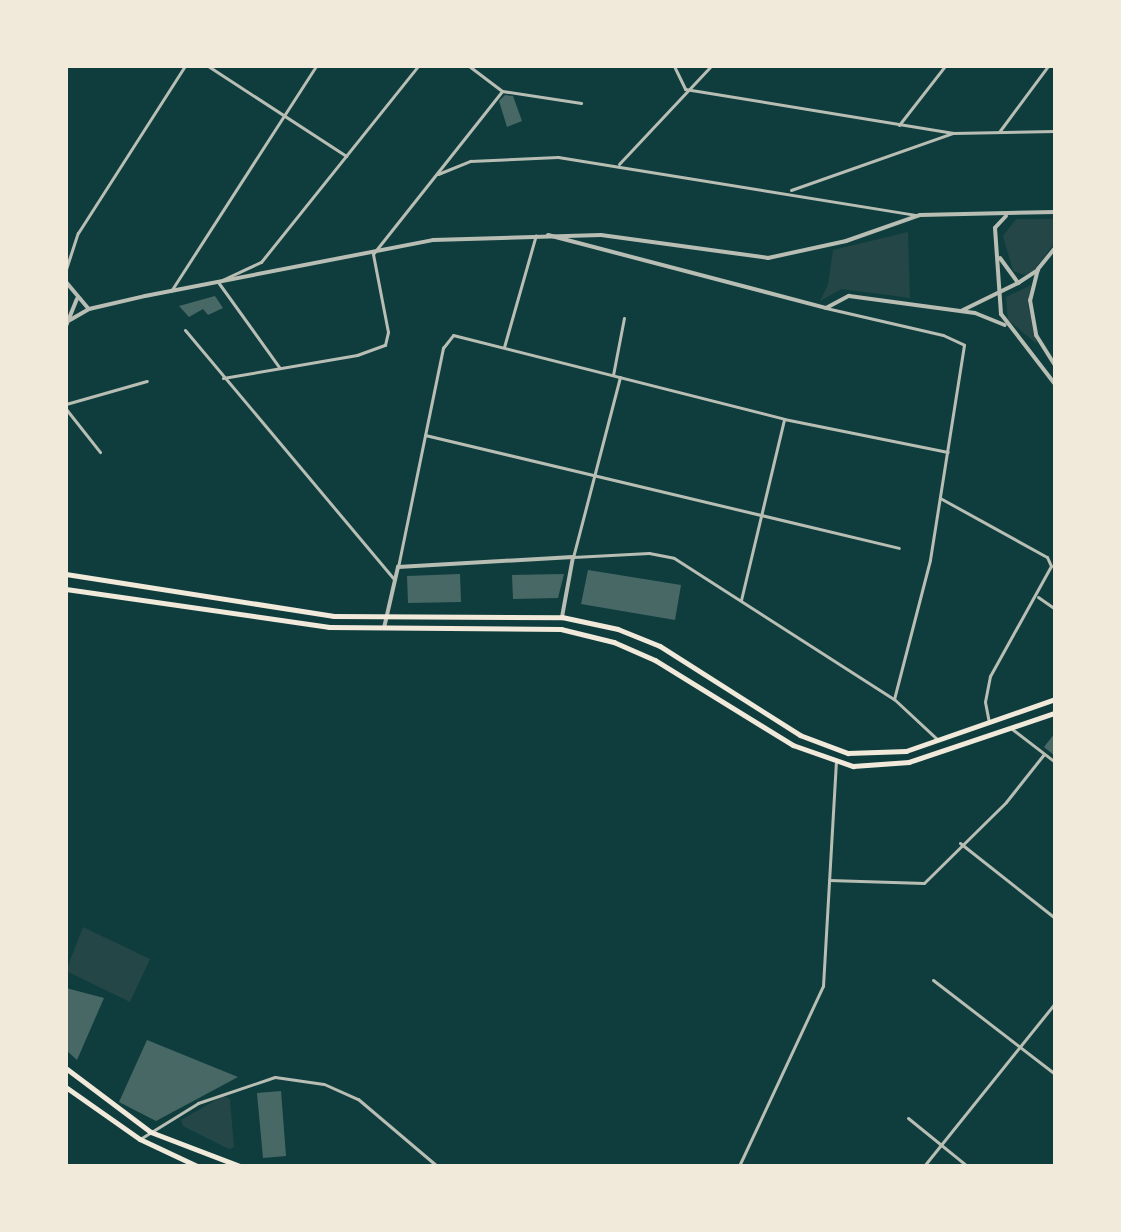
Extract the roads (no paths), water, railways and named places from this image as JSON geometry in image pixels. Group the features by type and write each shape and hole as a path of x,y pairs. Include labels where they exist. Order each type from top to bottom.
{"main road":[{"path":"66,572 334,616 562,617 618,629 660,646 800,735 830,748 880,754 938,740 1055,699"},
{"path":"66,589 328,627 561,629 614,642 655,660 793,745 836,763 909,762 1055,713"},
{"path":"66,1068 68,1074 151,1132 240,1166"},
{"path":"66,1087 140,1139 182,1163 197,1166"}],"street":[{"path":"66,269 78,233 185,66"},
{"path":"208,66 282,117 346,156"},
{"path":"171,291 315,66"},
{"path":"220,280 261,262 418,66"},
{"path":"469,66 502,91 581,103"},
{"path":"674,66 685,89"},
{"path":"619,164 685,89 711,66"},
{"path":"899,124 945,66"},
{"path":"999,132 1048,66"},
{"path":"685,89 953,133 1055,131"},
{"path":"223,378 357,356 378,349 388,339 374,254 502,91"},
{"path":"789,191 953,133"},
{"path":"438,174 470,161 502,157 619,164 920,215 1055,213"},
{"path":"69,320 89,309 220,280 374,254 433,240 536,235 601,235 768,258 846,241 920,215"},
{"path":"1005,325 999,255 994,228 1007,215"},
{"path":"504,347 536,235"},
{"path":"547,235 826,308 943,335 964,345 930,560 894,699"},
{"path":"960,311 1018,283 1038,269 1055,248"},
{"path":"999,255 1018,283"},
{"path":"1038,269 1030,309 1036,335 1055,366"},
{"path":"220,280 279,367"},
{"path":"66,282 77,298 89,309"},
{"path":"826,308 849,296 960,311 1005,325 1055,384"},
{"path":"66,326 77,298"},
{"path":"613,375 624,318"},
{"path":"185,330 395,580"},
{"path":"384,628 384,617 398,567 443,348 453,335 784,419 948,452"},
{"path":"562,617 573,557 620,376"},
{"path":"100,452 66,406 147,381"},
{"path":"741,600 784,419"},
{"path":"424,435 759,518 899,548"},
{"path":"940,498 1047,557 1051,566 1038,597 990,676 985,702 989,723"},
{"path":"398,567 663,554 741,600 894,699 938,740"},
{"path":"1038,597 1055,609"},
{"path":"1012,729 1055,762"},
{"path":"829,880 915,886 930,879 960,843 1006,802 1044,754"},
{"path":"738,1166 822,986 836,763"},
{"path":"960,843 1055,918"},
{"path":"933,980 1055,1074"},
{"path":"924,1166 1055,1003"},
{"path":"140,1139 198,1102 275,1077 324,1084 358,1099 437,1166"},
{"path":"908,1118 967,1166"}]}
